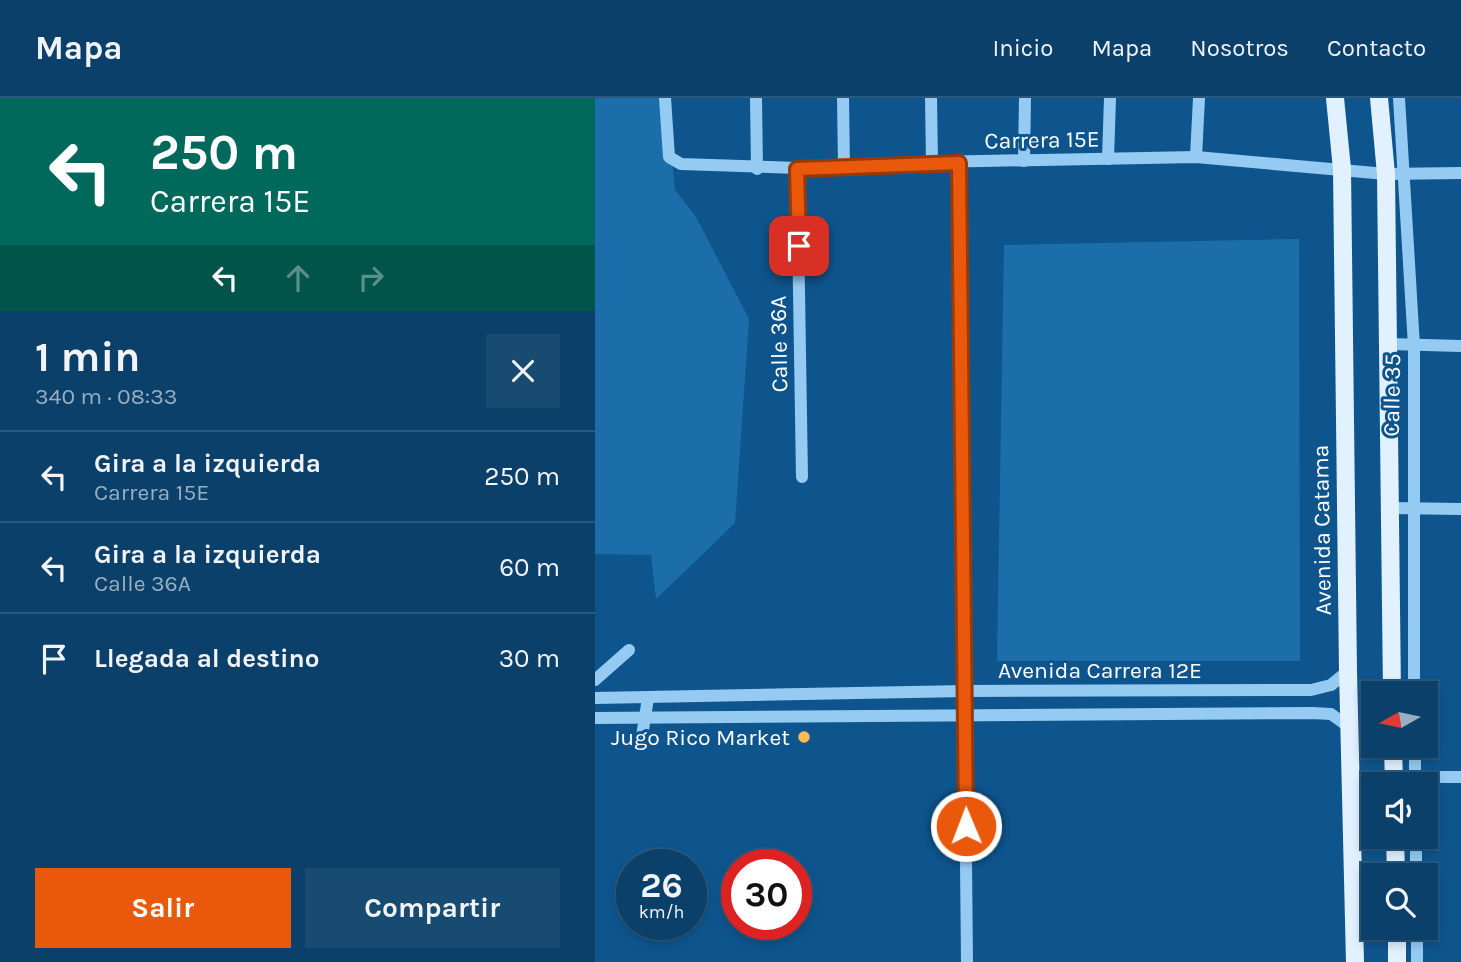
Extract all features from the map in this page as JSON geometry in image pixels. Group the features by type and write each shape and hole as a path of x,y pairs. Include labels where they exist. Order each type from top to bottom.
{"main road":[{"name":"Avenida Catama","path":"1335,98 1342,169 1348,671 1355,962"},
{"path":"1379,98 1386,174 1392,681"},
{"path":"1397,940 1397,962"}],"street":[{"name":"Carrera 15E","path":"665,98 667,150 669,158 681,164 797,169 932,162 1196,157 1386,174 1461,173"},
{"path":"756,98 757,169"},
{"path":"843,98 844,167"},
{"path":"931,98 932,162"},
{"path":"1024,161 1025,98"},
{"path":"1108,159 1110,98"},
{"path":"1196,157 1199,98"},
{"name":"Calle 35","path":"1399,98 1413,346 1414,681"},
{"path":"959,163 967,962"},
{"name":"Calle 36A","path":"797,169 802,477"},
{"path":"1389,344 1461,346"},
{"path":"1390,508 1461,509"},
{"path":"595,680 629,650"},
{"name":"Avenida Carrera 12E","path":"595,698 965,691 1311,690 1331,685 1348,671"},
{"path":"885,694 886,718"},
{"path":"642,736 648,698"},
{"name":"Avenida Carrera 12E","path":"595,718 1312,713 1331,714 1349,727"},
{"path":"1438,778 1461,777"},
{"path":"1417,940 1417,962"}],"shaded area":[{"path":"595,98 666,98 675,190 696,217 749,319 735,523 656,599 651,555 595,554"},
{"path":"1299,239 1300,661 997,661 1004,245"}],"place":[{"name":"Jugo Rico Market","path":"804,737"}],"route":[{"path":"799,246 797,169 959,163 966,826"}]}
